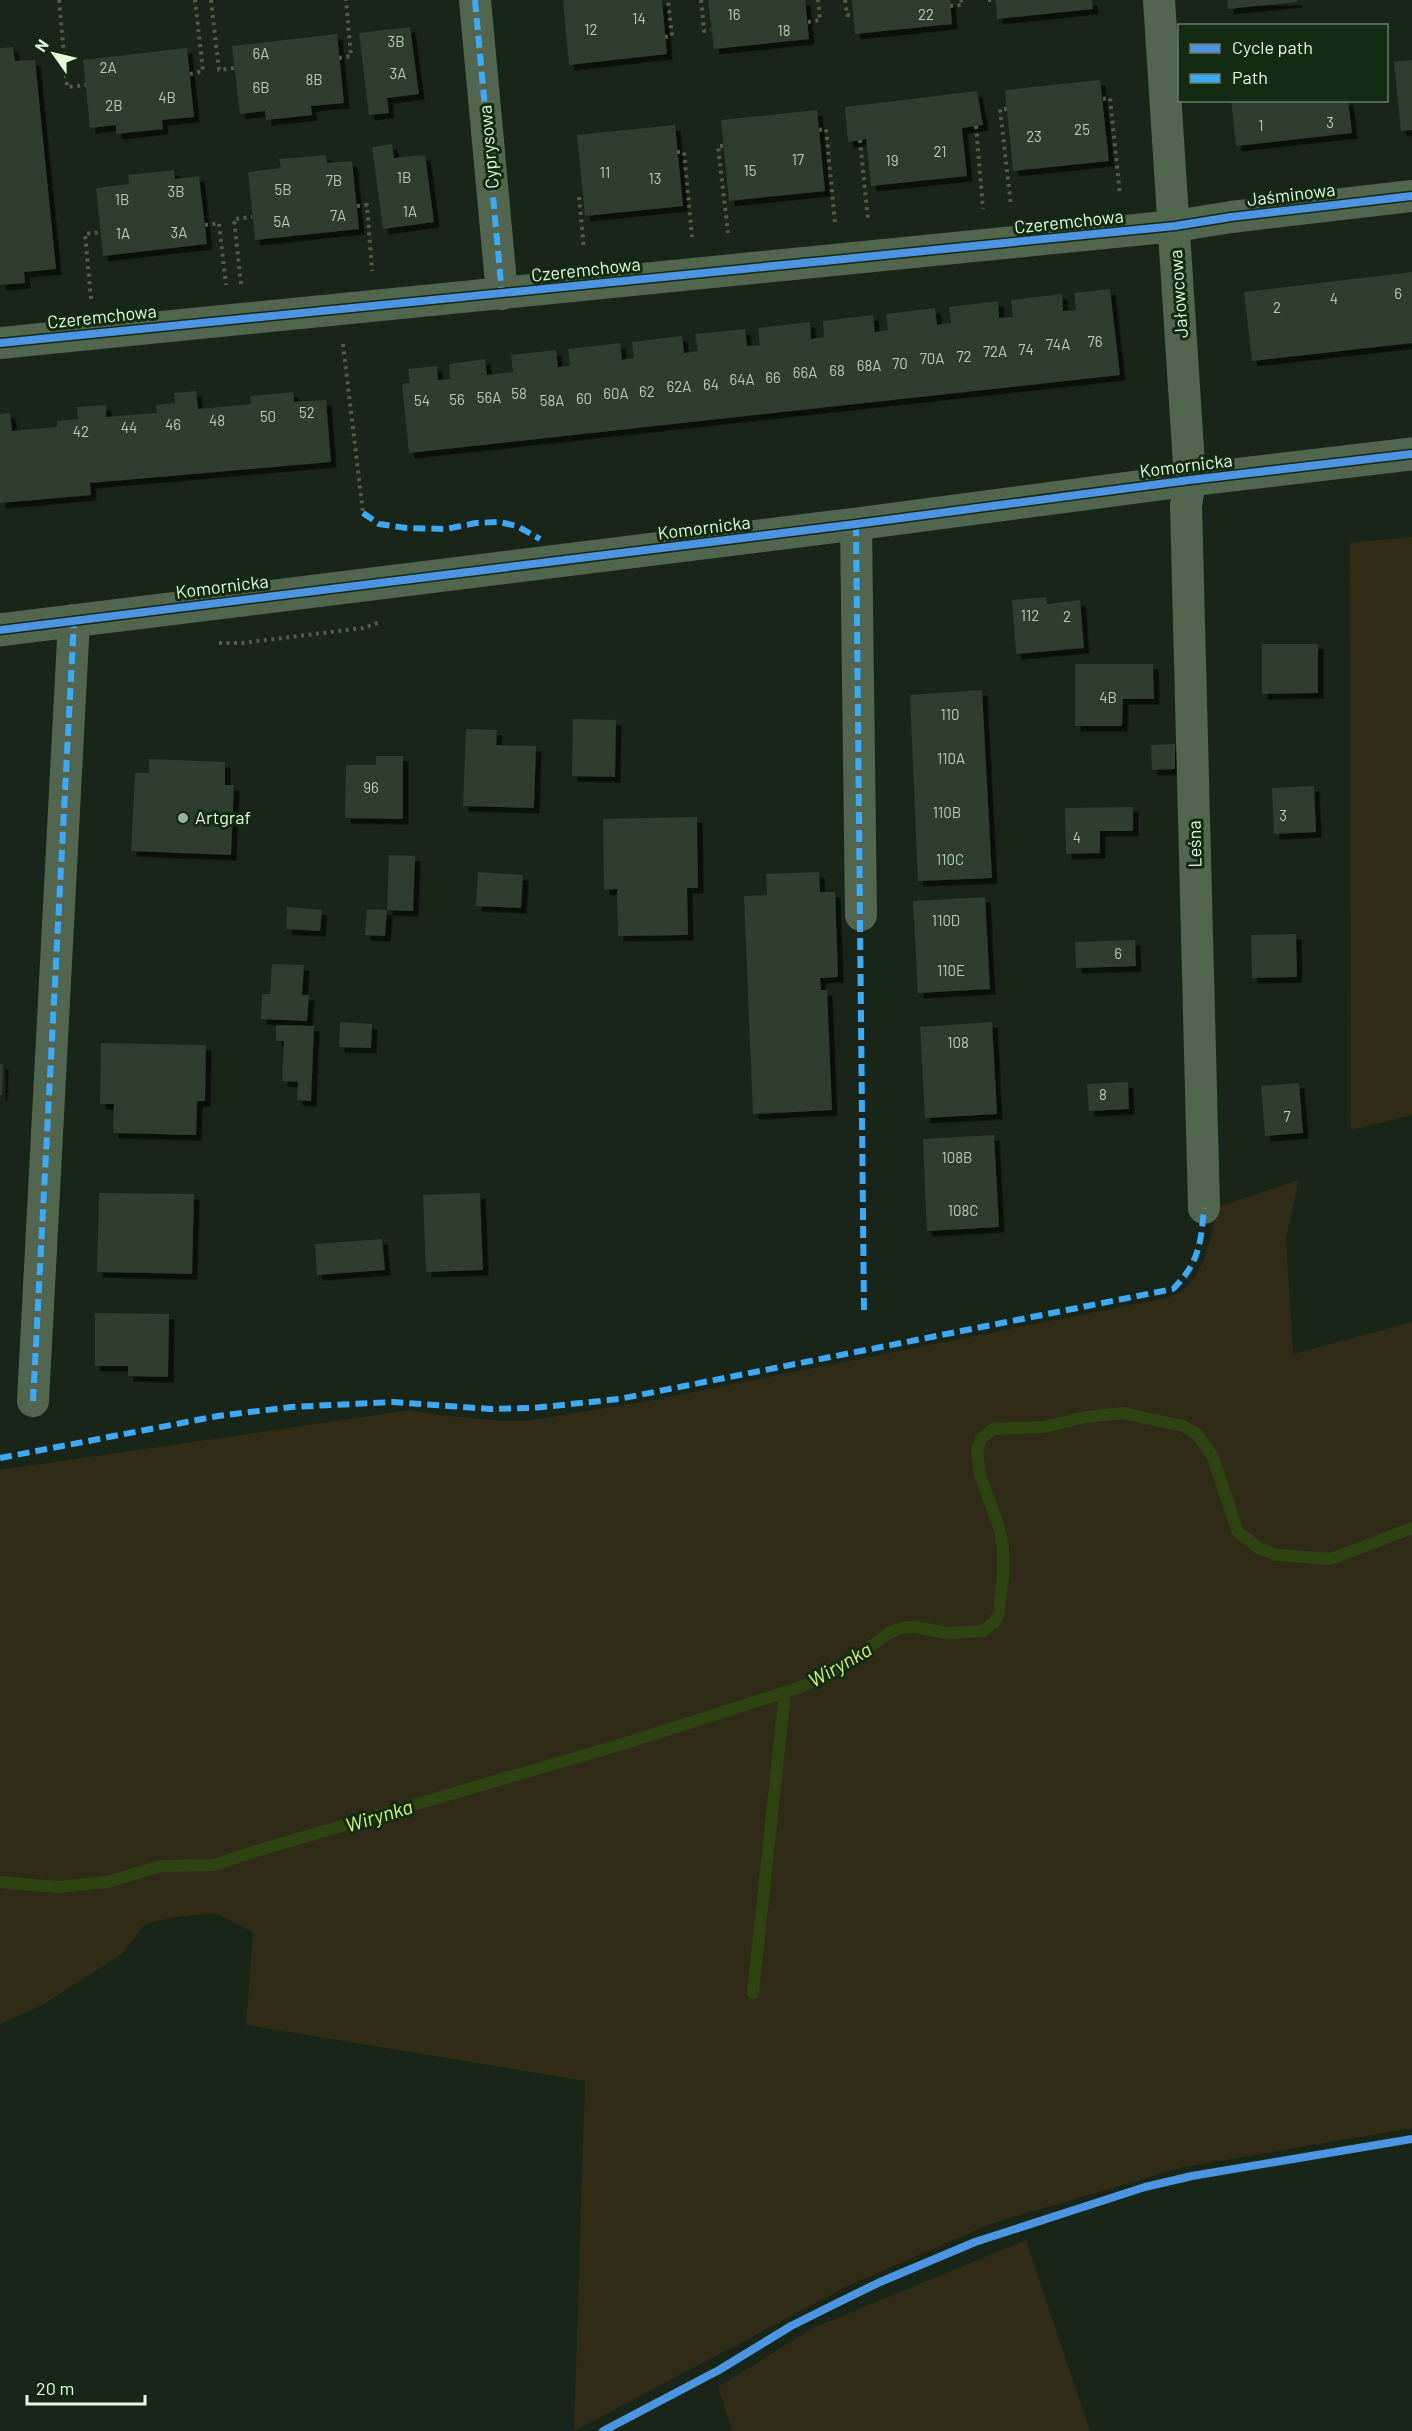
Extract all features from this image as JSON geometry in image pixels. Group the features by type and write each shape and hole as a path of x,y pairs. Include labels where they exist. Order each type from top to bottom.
{"street":[{"name":"Cyprysowa","path":"475,0 502,294"},
{"name":"Jałowcowa","path":"1159,0 1190,480"},
{"name":"Jaśminowa","path":"1175,226 1231,217 1412,196"},
{"name":"Czeremchowa","path":"0,343 1175,226"},
{"name":"Komornicka","path":"0,630 1412,454"},
{"name":"Leśna","path":"1190,480 1186,506 1204,1208"},
{"path":"856,524 861,915"},
{"path":"33,1401 74,620"}],"path":[{"path":"59,0 67,87 86,84"},
{"path":"190,74 203,71 195,0"},
{"path":"211,0 219,70 235,68"},
{"path":"339,58 351,56 346,0"},
{"path":"665,37 672,36 668,0"},
{"path":"701,0 704,31 711,30"},
{"path":"808,22 820,20 818,0"},
{"path":"845,0 846,15 853,15"},
{"path":"950,6 962,5 961,0"},
{"path":"988,0 996,0"},
{"path":"1007,109 1000,109 1011,210"},
{"path":"975,126 984,213"},
{"path":"819,130 826,129 836,228"},
{"path":"860,140 869,225"},
{"path":"723,146 718,146 729,240"},
{"path":"677,153 684,152 693,244"},
{"path":"579,197 584,251"},
{"path":"357,206 367,205 374,306"},
{"path":"237,319 234,219 252,217"},
{"path":"205,225 219,222 237,319"},
{"path":"95,332 85,234 101,232"},
{"path":"342,334 363,513"}],"shaded area":[{"path":"1412,537 1412,1115 1351,1130 1350,543"},
{"path":"1299,1180 1286,1239 1293,1354 1412,1322 1412,2128 1184,2167 996,2222 850,2285 574,2431 585,2081 246,2025 253,1932 216,1913 175,1917 145,1924 122,1954 44,2004 0,2024 0,1470 411,1410 430,1414 527,1421 648,1401 1170,1297 1191,1282 1198,1271 1212,1233 1217,1207"},
{"path":"1026,2240 1090,2431 732,2431 718,2387 813,2328"}],"building":[{"path":"563,0 662,0 667,54 569,65"},
{"path":"708,0 805,0 809,39 714,49"},
{"path":"852,0 950,0 952,24 855,34"},
{"path":"996,0 1092,0 1093,9 997,19"},
{"path":"1227,0 1297,0 1297,2 1228,9"},
{"path":"410,27 419,94 387,98 389,113 369,115 359,33"},
{"path":"337,34 344,103 311,106 312,115 266,120 265,111 240,114 232,46"},
{"path":"13,47 15,61 35,60 56,269 24,272 25,283 0,285 0,48"},
{"path":"187,48 194,117 162,120 163,129 116,134 116,125 90,128 83,60"},
{"path":"1412,60 1412,130 1401,131 1394,62"},
{"path":"1100,80 1109,161 1013,171 1005,90"},
{"path":"977,91 983,125 962,128 967,176 871,186 866,139 848,142 845,107"},
{"path":"1231,102 1348,102 1352,133 1236,146"},
{"path":"817,110 825,191 729,201 721,120"},
{"path":"675,125 683,206 585,216 577,135"},
{"path":"392,144 394,158 425,155 434,222 383,229 372,147"},
{"path":"326,155 327,163 352,161 359,229 255,240 248,172 281,168 279,159"},
{"path":"174,170 175,179 199,176 207,244 103,256 96,188 129,184 128,175"},
{"path":"1412,272 1412,343 1252,361 1244,292"},
{"path":"1110,289 1120,375 409,453 402,384 410,383 408,369 437,366 438,380 450,379 449,364 485,359 487,375 513,372 511,355 556,350 558,367 570,366 568,349 620,343 622,360 634,358 632,342 682,336 684,353 698,351 695,334 745,329 747,346 760,345 758,328 810,322 811,339 824,337 823,321 873,315 875,332 888,330 886,314 935,308 937,325 951,323 949,307 998,301 999,318 1013,317 1011,300 1062,294 1063,311 1076,310 1074,293"},
{"path":"196,391 198,409 251,404 250,396 293,392 294,402 326,400 331,462 90,483 91,495 0,503 0,414 10,413 12,431 57,427 57,421 78,419 77,407 106,405 106,417 157,413 156,405 175,403 174,393"},
{"path":"1046,597 1047,604 1080,600 1084,648 1016,654 1012,600"},
{"path":"1262,644 1318,644 1318,693 1262,694"},
{"path":"1075,664 1153,664 1154,699 1123,699 1122,726 1075,726"},
{"path":"982,690 992,878 918,881 910,695"},
{"path":"573,719 616,720 615,777 572,776"},
{"path":"466,729 497,730 496,745 536,746 534,808 463,806"},
{"path":"1175,744 1175,769 1152,770 1151,745"},
{"path":"376,756 403,756 403,819 345,818 346,765 376,765"},
{"name":"Artgraf","path":"149,759 225,762 225,785 234,785 231,855 131,851 135,773 149,773"},
{"path":"1314,786 1316,832 1274,834 1272,788"},
{"path":"1133,807 1133,831 1100,831 1100,853 1066,854 1065,808"},
{"path":"697,817 698,888 687,888 688,935 618,936 617,889 604,890 603,819"},
{"path":"389,855 415,856 413,911 387,910"},
{"path":"478,872 523,875 521,908 476,906"},
{"path":"819,872 820,892 835,892 838,977 820,978 821,990 827,990 832,1110 753,1114 744,896 767,895 766,874"},
{"path":"985,897 990,989 918,993 913,901"},
{"path":"287,907 322,910 320,931 286,929"},
{"path":"367,909 387,910 385,936 365,935"},
{"path":"1296,934 1297,977 1252,978 1251,935"},
{"path":"1135,940 1136,966 1076,968 1075,942"},
{"path":"272,964 304,965 302,995 309,995 307,1021 261,1019 262,994 270,994"},
{"path":"340,1022 372,1024 371,1048 339,1047"},
{"path":"992,1022 997,1114 925,1118 920,1027"},
{"path":"276,1025 314,1026 311,1101 297,1100 298,1082 282,1081 284,1041 276,1041"},
{"path":"101,1043 206,1045 205,1101 197,1101 196,1135 113,1133 114,1104 100,1104"},
{"path":"0,1064 3,1064 2,1095 0,1095"},
{"path":"1128,1082 1129,1109 1089,1111 1087,1084"},
{"path":"1299,1083 1303,1133 1265,1136 1261,1086"},
{"path":"994,1135 999,1227 927,1231 923,1139"},
{"path":"99,1193 194,1194 192,1274 97,1272"},
{"path":"480,1193 483,1270 426,1272 423,1195"},
{"path":"382,1239 385,1270 317,1275 315,1244"},
{"path":"95,1313 169,1314 168,1377 128,1376 128,1366 95,1366"}],"waterway":[{"name":"Wirynka","path":"0,1882 58,1887 107,1882 161,1866 214,1865 626,1743 798,1688 832,1674 889,1633 901,1628 916,1627 946,1633 983,1631 994,1623 999,1613 1003,1575 1003,1547 999,1527 980,1475 977,1449 981,1439 993,1429 1045,1427 1086,1417 1123,1413 1183,1426 1197,1434 1213,1457 1238,1532 1260,1549 1277,1555 1331,1559 1412,1528"},
{"path":"753,1993 785,1692"}],"marked path":[{"path":"475,0 502,294"},
{"path":"363,513 379,524 407,528 446,529 476,523 499,522 517,526 540,539"},
{"path":"856,524 864,1314"},
{"path":"33,1401 74,620"},
{"path":"0,1458 218,1416 291,1407 393,1402 490,1409 533,1408 619,1399 1173,1289 1188,1270 1197,1252 1204,1208"}],"cycle path":[{"path":"0,343 1175,226 1231,217 1412,196"},
{"path":"0,630 1412,454"},
{"path":"603,2431 719,2370 791,2326 880,2282 975,2242 1145,2187 1192,2176 1412,2139"}],"place":[{"name":"Artgraf","path":"183,818"}]}
